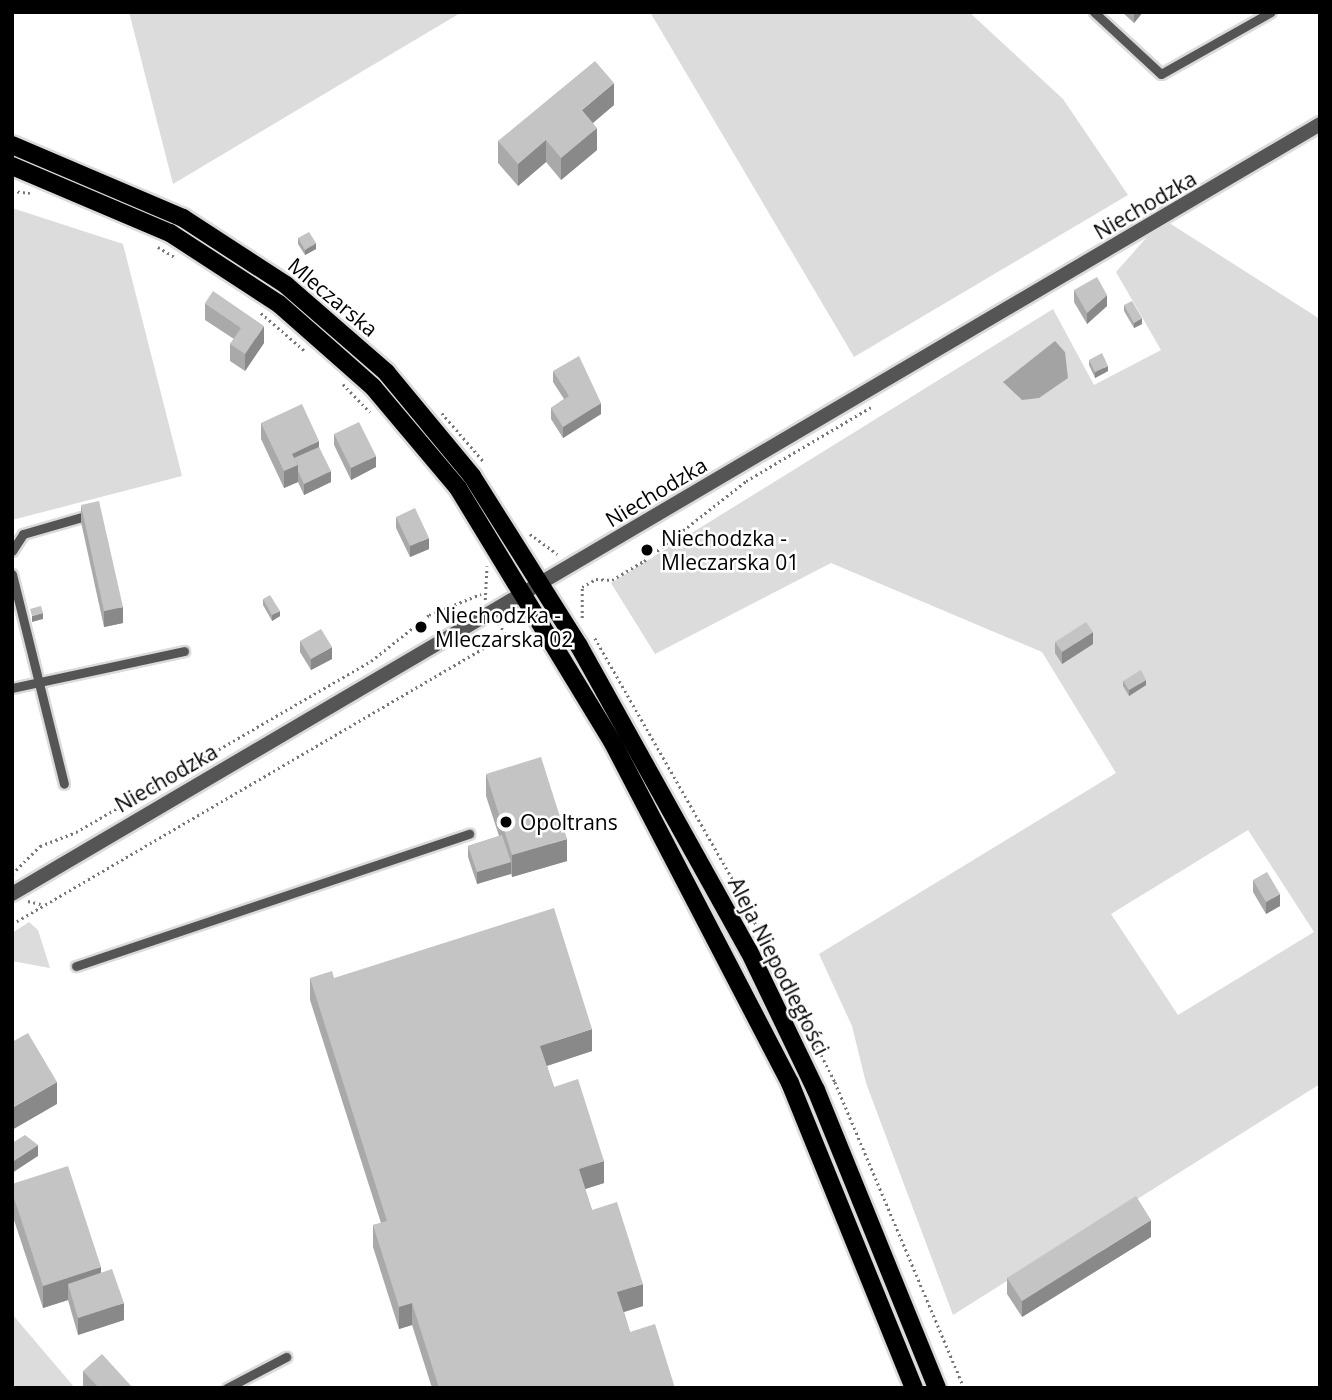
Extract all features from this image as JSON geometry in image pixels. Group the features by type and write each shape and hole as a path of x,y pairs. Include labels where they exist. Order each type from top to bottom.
{"main road":[{"name":"Mleczarska","path":"12,145 183,218 286,285 342,330 386,372 472,476 542,584"},
{"name":"Mleczarska","path":"12,166 170,233 279,304 330,346 421,440 524,594"},
{"name":"Aleja Niepodległości","path":"542,584 575,622 761,976 816,1090 937,1388"},
{"name":"Aleja Niepodległości","path":"524,594 672,852 790,1083 914,1388"}],"street":[{"name":"Niechodzka","path":"19,898 492,612 1320,124"}],"lane":[{"path":"1094,12 1161,74 1270,12"},
{"path":"12,551 23,534 98,513"},
{"path":"12,574 64,784"},
{"path":"12,688 184,651"},
{"path":"76,966 469,834"},
{"path":"227,1388 286,1357"}],"path":[{"path":"12,191 36,193"},
{"path":"154,245 186,265"},
{"path":"257,310 316,360"},
{"path":"336,377 377,418"},
{"path":"587,625 575,622 582,587 596,579 612,580 643,561 746,481 875,405"},
{"path":"488,559 481,594 506,635"},
{"path":"12,874 40,846 76,832 371,662 429,615 481,594"},
{"path":"12,924 506,635 538,643 550,637"},
{"path":"593,635 735,883 835,1082 964,1388"},
{"path":"19,898 24,916"}],"shaded area":[{"path":"129,12 462,12 173,184"},
{"path":"650,12 969,12 1063,99 1128,195 854,357"},
{"path":"12,208 123,244 182,476 12,520"},
{"path":"1163,219 1320,319 1320,1084 953,1315 866,1083 852,1026 819,954 1116,773 1042,652 831,563 655,654 611,583 1053,309 1094,385 1161,350 1116,272","holes":["1248,830 1314,932 1178,1015 1111,914"]},
{"path":"1055,341 1065,352 1068,378 1039,398 1022,400 1003,382"},
{"path":"29,922 38,930 50,968 12,961 12,933"},
{"path":"12,1314 75,1388 12,1388"}],"building":[{"path":"595,61 614,83 582,110 597,128 561,158 546,140 518,164 498,141"},
{"path":"309,232 316,243 305,250 298,238"},
{"path":"1097,277 1107,295 1087,313 1074,290"},
{"path":"213,291 264,326 245,354 230,344 241,328 205,303"},
{"path":"1132,301 1142,318 1134,323 1124,305"},
{"path":"1102,353 1108,366 1095,372 1089,360"},
{"path":"579,356 601,403 563,427 551,408 569,396 553,371"},
{"path":"302,404 319,441 292,454 298,465 284,471 261,423"},
{"path":"359,422 376,456 351,468 334,434"},
{"path":"319,447 331,471 304,484 294,458"},
{"path":"99,501 123,607 104,611 81,505"},
{"path":"415,508 429,538 410,546 396,517"},
{"path":"270,595 280,611 272,615 263,599"},
{"path":"41,606 43,613 32,616 30,609"},
{"path":"1086,622 1093,632 1062,652 1055,642"},
{"path":"321,629 332,647 311,659 300,641"},
{"path":"1141,670 1146,680 1129,690 1123,681"},
{"path":"541,757 567,839 512,855 486,774"},
{"path":"502,835 511,862 477,872 468,846"},
{"path":"1267,872 1280,894 1266,902 1253,880"},
{"path":"554,908 592,1029 540,1046 554,1087 578,1079 604,1161 579,1169 592,1210 617,1202 643,1284 617,1292 630,1332 655,1324 675,1388 439,1388 412,1303 399,1307 373,1225 387,1221 310,978 332,971 334,978"},
{"path":"28,1033 57,1082 12,1108 12,1042"},
{"path":"25,1135 38,1145 12,1162 12,1143"},
{"path":"68,1166 101,1267 43,1286 12,1192 12,1184"},
{"path":"1136,1196 1151,1220 1022,1301 1007,1278"},
{"path":"112,1269 124,1303 78,1318 68,1284"},
{"path":"102,1354 133,1388 99,1388 83,1371"}],"place":[{"name":"Niechodzka - Mleczarska 01","path":"647,550"},
{"name":"Niechodzka - Mleczarska 02","path":"421,627"},
{"name":"Opoltrans","path":"506,822"}]}
